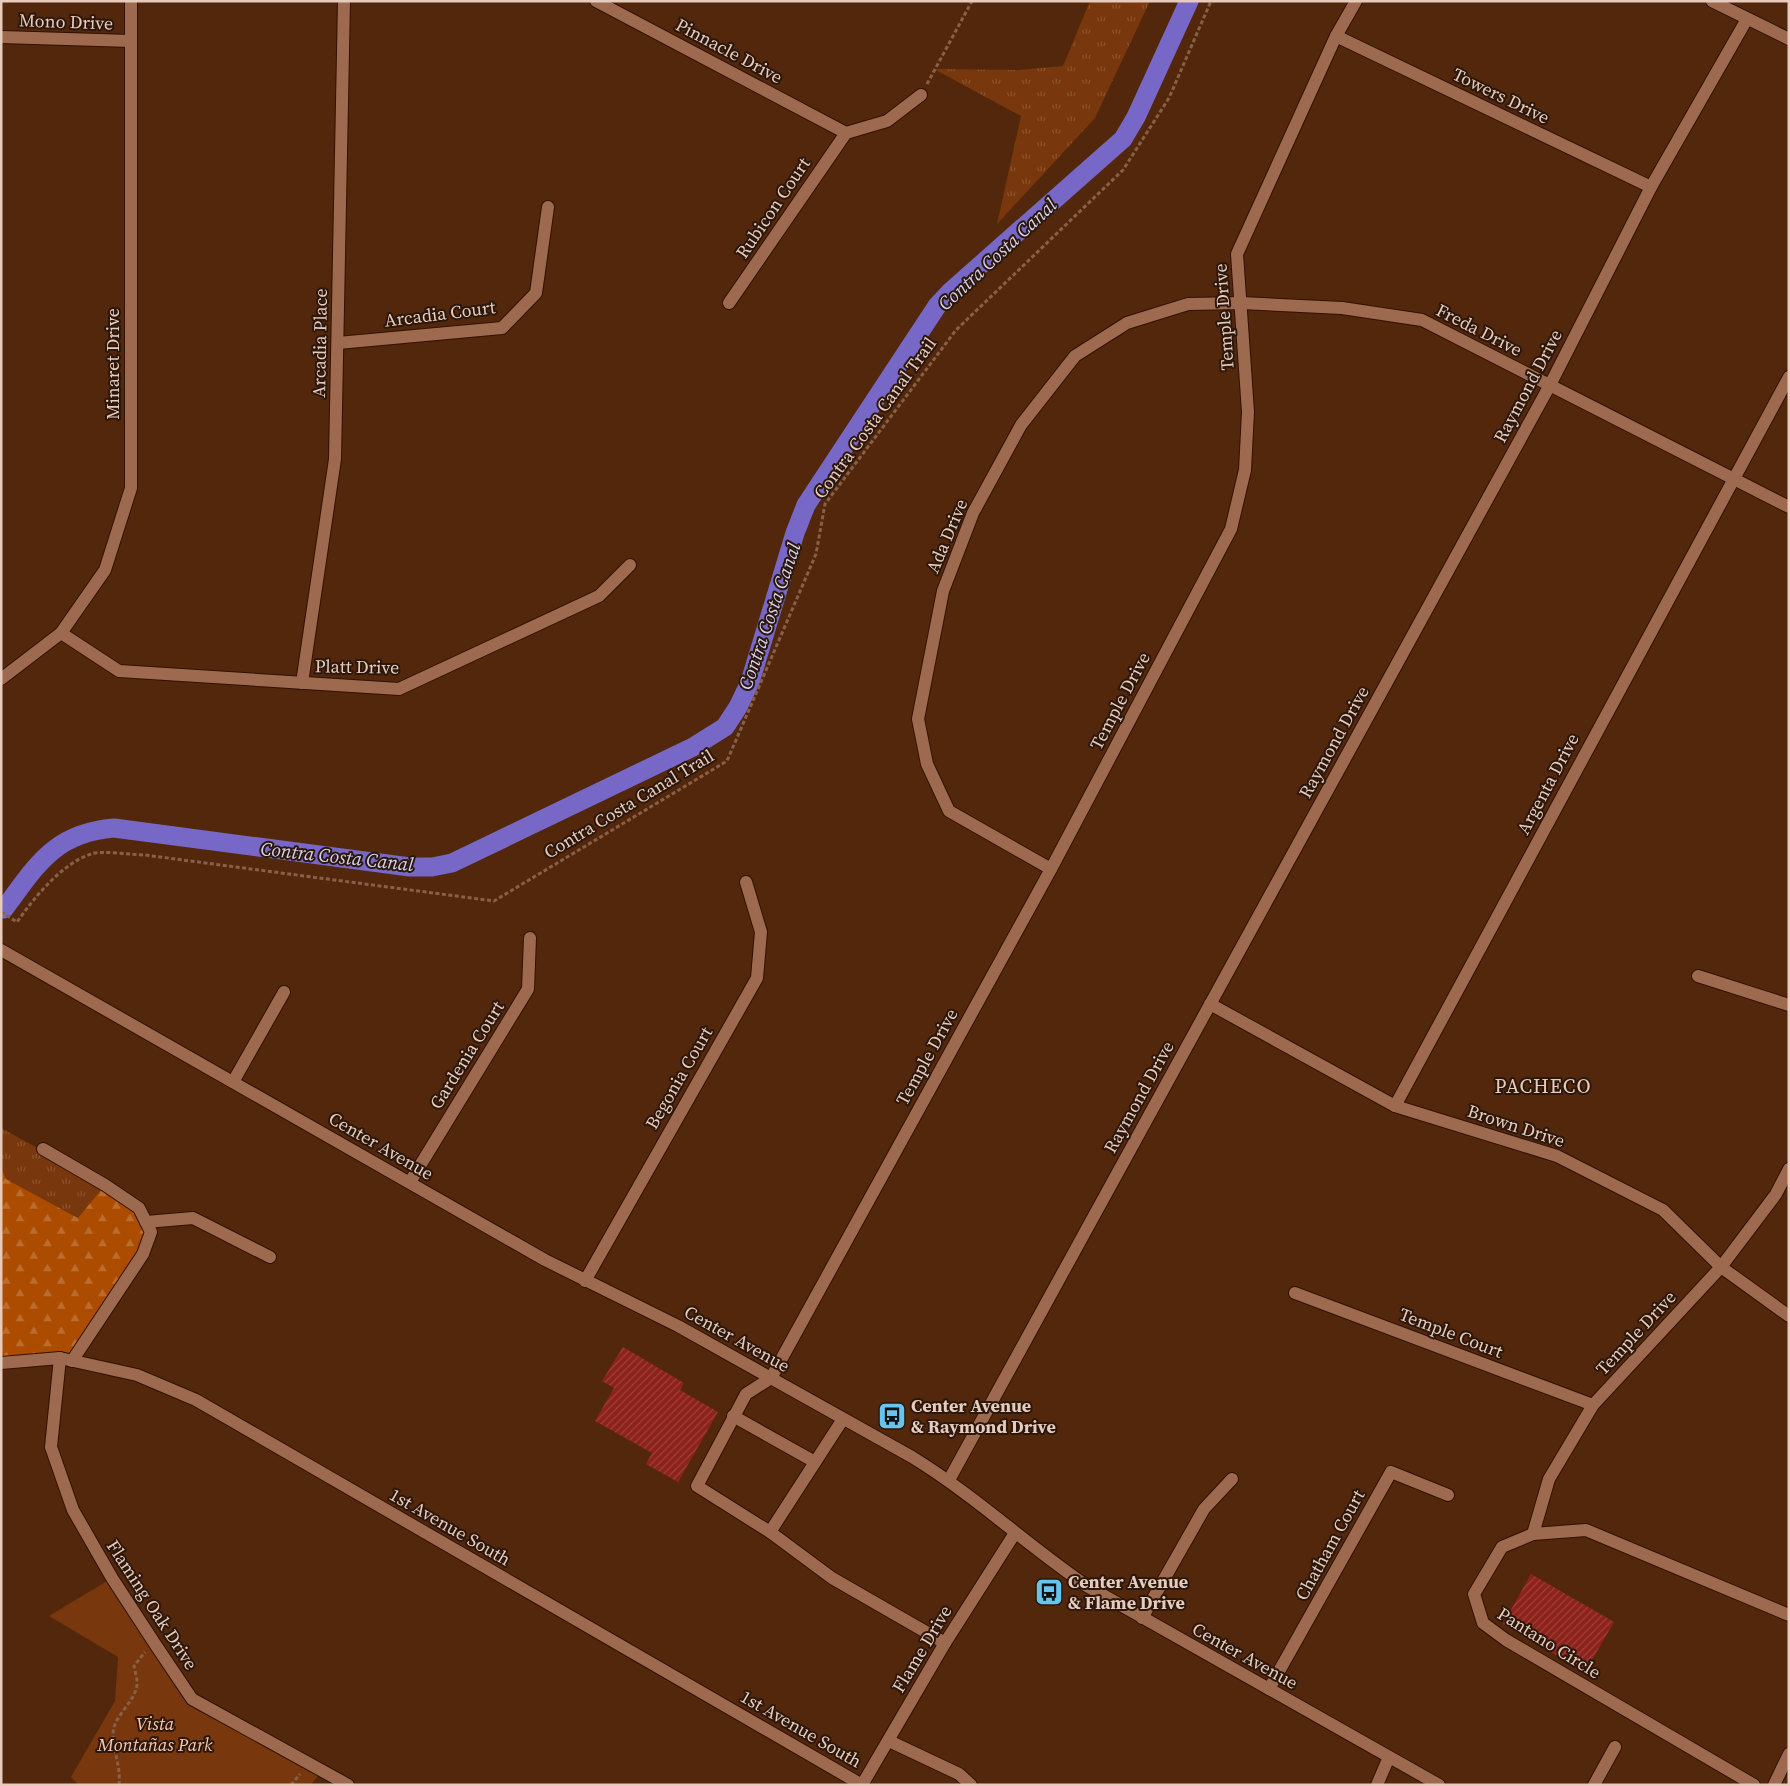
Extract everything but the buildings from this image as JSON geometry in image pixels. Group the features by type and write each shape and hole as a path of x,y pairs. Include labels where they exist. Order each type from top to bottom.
{"street":[{"name":"Minaret Drive","path":"1,679 61,633 105,570 131,488 131,1"},
{"name":"Arcadia Place","path":"302,683 335,459 344,1"},
{"name":"Pinnacle Drive","path":"596,1 846,133"},
{"name":"Temple Drive","path":"771,1378 1051,869 1231,530 1245,470 1248,412 1242,303 1237,254 1336,36 1356,1"},
{"path":"1712,1 1789,39"},
{"name":"Raymond Drive","path":"948,1480 1550,385 1651,187 1747,19"},
{"name":"Towers Drive","path":"1336,36 1651,187"},
{"name":"Mono Drive","path":"1,38 131,41"},
{"path":"846,133 887,121 921,95"},
{"name":"Rubicon Court","path":"729,303 846,133"},
{"name":"Arcadia Court","path":"338,343 502,328 536,293 548,206"},
{"name":"Freda Drive","path":"1242,303 1342,308 1422,320 1789,507"},
{"name":"Ada Drive","path":"1051,869 949,811 927,764 918,719 943,590 973,513 1021,425 1075,356 1127,322 1188,304 1242,303"},
{"name":"Argenta Drive","path":"1395,1106 1732,478 1789,377"},
{"name":"Platt Drive","path":"61,633 119,671 400,689 599,596 630,564"},
{"name":"Begonia Court","path":"584,1281 757,978 761,932 746,882"},
{"name":"Gardenia Court","path":"410,1182 528,989 530,938"},
{"name":"Center Avenue","path":"1,950 584,1281 678,1326 843,1418 948,1480 1016,1534 1087,1586 1439,1785"},
{"path":"1698,976 1789,1005"},
{"path":"233,1082 284,992"},
{"name":"Brown Drive","path":"1210,1004 1395,1106 1557,1156 1663,1210 1721,1267 1789,1316"},
{"path":"42,1149 105,1185 139,1208 151,1232 143,1254 66,1360"},
{"name":"Temple Drive","path":"1532,1534 1549,1479 1593,1405 1721,1267 1776,1194 1789,1169"},
{"path":"146,1222 193,1218 270,1257"},
{"name":"Temple Court","path":"1296,1293 1593,1405"},
{"name":"1st Avenue South","path":"1,1363 66,1360 137,1375 196,1400 862,1785"},
{"name":"Flaming Oak Drive","path":"66,1360 51,1447 73,1510 112,1578 155,1644 192,1699 348,1785"},
{"path":"771,1378 746,1394 697,1486 770,1532 832,1578 945,1642"},
{"path":"733,1416 815,1462"},
{"path":"770,1532 843,1418"},
{"name":"Chatham Court","path":"1268,1689 1391,1472 1448,1495"},
{"path":"1142,1618 1204,1509 1232,1479"},
{"name":"Pantano Circle","path":"1754,1785 1506,1640 1483,1623 1474,1594 1502,1547 1532,1534 1586,1530 1789,1615"},
{"name":"Flame Drive","path":"862,1785 945,1642 1016,1534"},
{"path":"889,1741 959,1774 971,1785"},
{"path":"1594,1785 1615,1747"},
{"path":"1774,1785 1789,1754"},
{"path":"1377,1785 1389,1757"}],"path":[{"path":"921,95 972,1"},
{"name":"Contra Costa Canal Trail","path":"1,912 17,922 44,887 64,870 91,854 145,855 494,900 727,761 816,554 825,504 956,330 1123,170 1169,98 1211,1"},
{"path":"119,1785 120,1771 113,1734 116,1723 134,1697 138,1684 134,1666 140,1656 155,1644"}],"green space":[{"path":"1090,1 1150,1 1095,118 997,224 1021,116 934,69 1019,70 1063,66"},
{"path":"1,1128 105,1185 78,1218 6,1179 1,1168"},
{"path":"1,1168 6,1179 78,1218 105,1185 139,1208 151,1232 72,1361 1,1363"},
{"name":"Vista Montañas Park","path":"112,1578 192,1699 322,1770 311,1785 79,1785 71,1777 115,1701 118,1657 49,1616"}],"waterway":[{"name":"Contra Costa Canal","path":"4,909 37,865 62,844 93,831 114,828 410,867 432,867 452,863 693,747 725,727 738,707 750,682 795,533 806,505 937,306 951,291 1123,139 1136,117 1189,1"}],"place":[{"name":"Center Avenue & Raymond Drive","path":"892,1416"},
{"name":"Center Avenue & Flame Drive","path":"1049,1592"}],"district":[{"name":"PACHECO","path":"1543,1086"}]}
